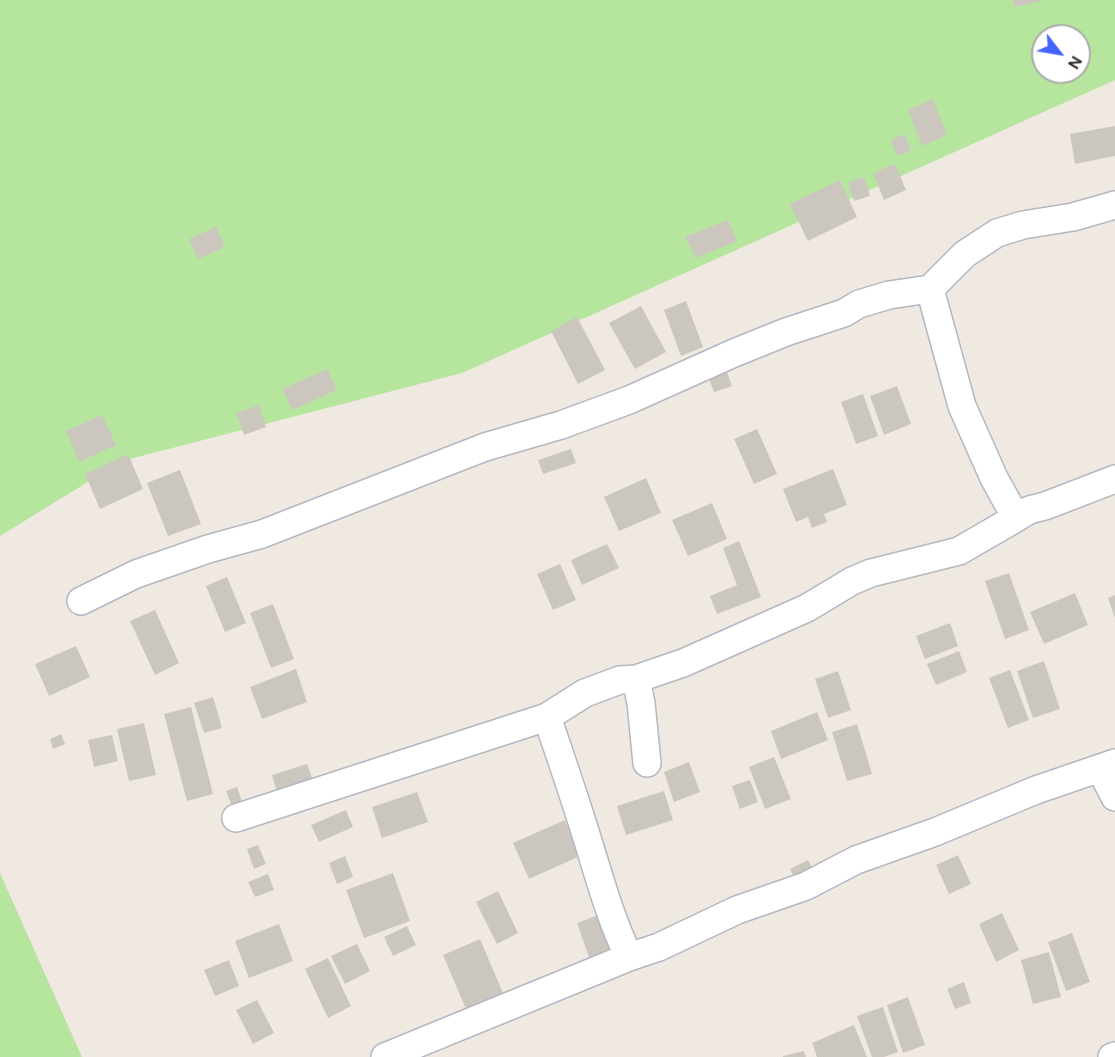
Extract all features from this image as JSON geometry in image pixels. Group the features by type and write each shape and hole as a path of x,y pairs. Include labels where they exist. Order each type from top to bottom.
{"street":[{"path":"81,601 136,574 208,549 262,534 485,447 561,425 629,400 765,340 844,313 859,304 889,295 930,289 965,254 997,233 1023,225 1073,217 1115,205"},
{"path":"930,289 962,406 994,478 1016,519"},
{"path":"236,818 547,717 585,693 620,680 636,679 683,663 753,633 807,608 852,581 871,573 959,551 1029,510 1115,479"},
{"path":"636,679 641,703 647,763"},
{"path":"547,717 603,895 629,957"},
{"path":"385,1057 629,957 659,947 737,910 807,886 856,860 935,832 1036,790 1108,766 1115,796"}],"green space":[{"path":"0,0 1115,0 1115,80 462,373 122,461 0,536"},
{"path":"0,873 82,1057 0,1057"}],"building":[{"path":"1013,0 1040,0 1040,1 1015,7"},
{"path":"933,99 947,135 922,146 908,110"},
{"path":"1115,126 1115,156 1075,164 1070,134"},
{"path":"905,134 911,151 897,156 891,140"},
{"path":"895,164 906,190 884,200 873,173"},
{"path":"864,177 870,196 854,201 848,182"},
{"path":"840,180 857,217 808,241 790,204"},
{"path":"728,220 737,241 696,258 685,237"},
{"path":"216,227 225,247 198,259 189,239"},
{"path":"686,301 703,347 681,356 664,310"},
{"path":"641,306 666,352 635,369 609,323"},
{"path":"577,317 605,370 578,384 551,331"},
{"path":"327,369 337,390 292,410 283,389"},
{"path":"726,370 732,386 714,392 708,376"},
{"path":"897,386 911,424 884,435 870,396"},
{"path":"863,394 878,436 856,444 841,402"},
{"path":"259,405 266,427 244,435 236,413"},
{"path":"102,415 116,445 79,462 66,431"},
{"path":"757,429 777,474 754,484 734,439"},
{"path":"571,449 576,463 543,474 538,460"},
{"path":"128,454 143,489 100,509 85,474"},
{"path":"833,469 847,505 824,514 827,522 812,528 808,517 796,522 783,489"},
{"path":"180,470 201,524 168,536 147,483"},
{"path":"646,478 661,513 619,531 604,497"},
{"path":"712,503 727,539 688,556 672,520"},
{"path":"739,541 761,597 717,614 710,596 737,585 723,548"},
{"path":"607,544 619,568 582,585 571,560"},
{"path":"560,564 576,600 553,610 537,574"},
{"path":"1009,573 1029,630 1005,639 985,581"},
{"path":"227,577 246,623 225,632 206,586"},
{"path":"1075,593 1088,625 1044,644 1030,612"},
{"path":"1115,595 1115,618 1108,598"},
{"path":"273,604 294,659 271,668 250,613"},
{"path":"155,610 179,663 155,675 130,621"},
{"path":"950,623 958,646 925,659 916,636"},
{"path":"76,646 90,677 49,696 35,664"},
{"path":"959,651 967,672 936,685 927,664"},
{"path":"1044,661 1060,709 1033,718 1017,671"},
{"path":"296,669 307,702 262,719 250,687"},
{"path":"1010,670 1029,720 1008,728 989,678"},
{"path":"838,671 851,710 828,718 815,679"},
{"path":"213,697 222,728 204,733 194,703"},
{"path":"191,707 213,794 187,801 164,714"},
{"path":"817,712 828,740 781,759 771,731"},
{"path":"144,723 156,775 129,781 117,729"},
{"path":"857,724 872,774 847,781 832,732"},
{"path":"61,734 65,744 53,749 50,739"},
{"path":"112,735 118,761 94,767 88,740"},
{"path":"774,757 791,799 765,809 749,767"},
{"path":"689,762 700,792 674,802 664,772"},
{"path":"307,764 313,780 277,792 272,775"},
{"path":"750,780 758,802 740,809 732,786"},
{"path":"237,787 242,802 232,806 226,791"},
{"path":"664,791 673,820 626,835 617,806"},
{"path":"417,792 428,822 382,838 372,807"},
{"path":"346,810 353,827 319,842 311,825"},
{"path":"565,820 580,856 529,879 513,843"},
{"path":"258,845 266,864 254,869 247,849"},
{"path":"958,855 971,884 949,894 936,865"},
{"path":"345,856 353,877 337,884 329,863"},
{"path":"808,860 816,875 798,885 790,869"},
{"path":"393,873 410,921 364,938 346,890"},
{"path":"268,874 274,890 255,897 248,882"},
{"path":"498,891 518,933 497,944 476,902"},
{"path":"1002,913 1019,950 996,962 979,924"},
{"path":"601,914 613,952 590,960 577,923"},
{"path":"279,924 293,961 249,978 235,941"},
{"path":"407,926 416,945 393,956 384,937"},
{"path":"1072,933 1090,982 1066,991 1048,942"},
{"path":"480,939 503,993 466,1009 443,955"},
{"path":"357,944 370,971 345,984 331,956"},
{"path":"1049,952 1061,997 1033,1004 1021,960"},
{"path":"328,958 351,1006 328,1018 305,969"},
{"path":"229,960 239,986 215,996 204,970"},
{"path":"964,982 971,1003 955,1009 947,989"},
{"path":"908,997 925,1045 903,1053 887,1005"},
{"path":"257,1000 274,1033 253,1044 236,1010"},
{"path":"883,1007 898,1052 884,1057 872,1057 857,1016"},
{"path":"854,1025 867,1057 817,1057 812,1043"},
{"path":"804,1051 806,1057 783,1057 783,1056"}]}
